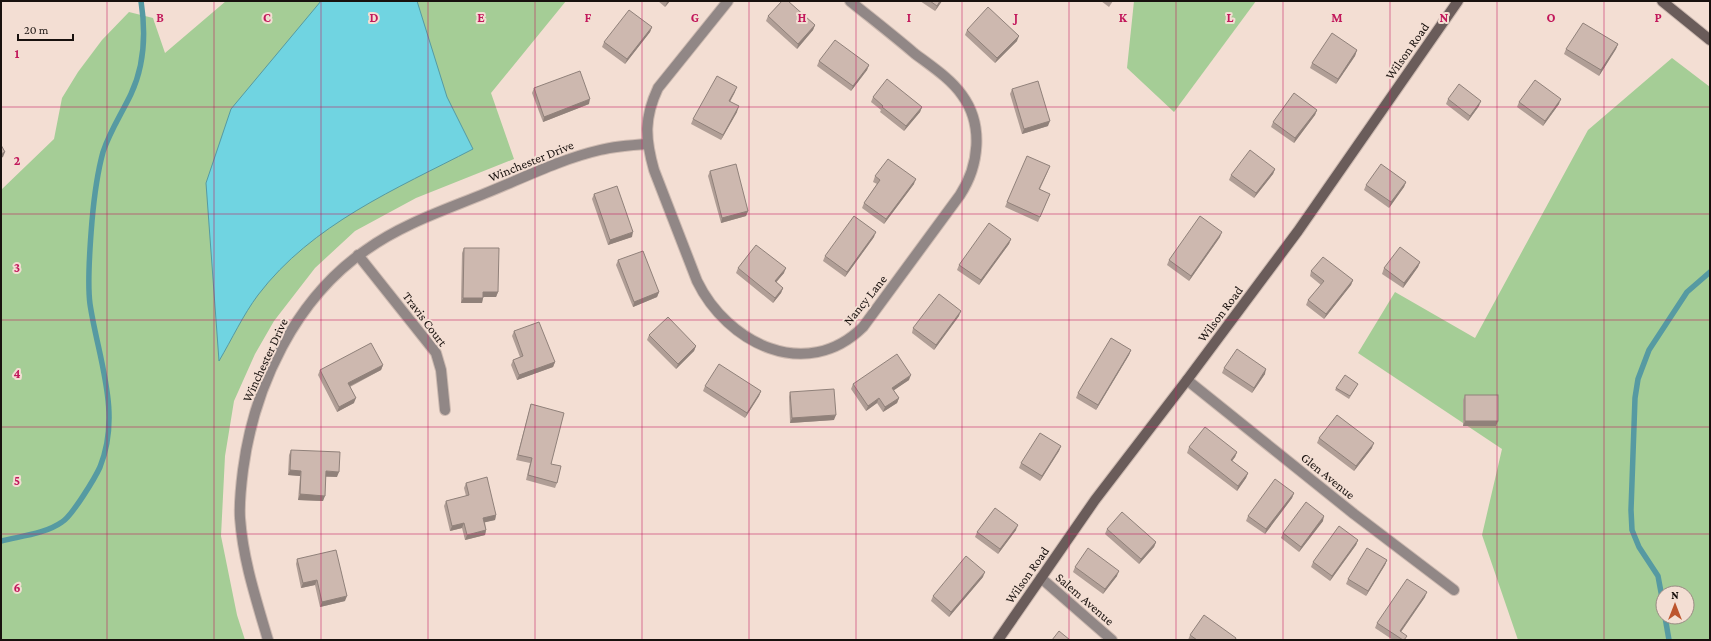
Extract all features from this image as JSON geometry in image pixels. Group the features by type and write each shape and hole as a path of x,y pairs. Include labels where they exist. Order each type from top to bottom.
{"street":[{"name":"Nancy Lane","path":"728,1 658,88 649,111 647,124 648,144 654,170 698,280 709,300 724,317 744,334 755,341 780,351 793,354 819,353 839,345 855,335 868,321 965,189 974,166 977,139 971,112 959,90 948,79 850,1"},
{"name":"Wilson Road","path":"998,640 1095,500 1298,232 1458,1"},
{"path":"1662,1 1710,40"},
{"name":"Winchester Drive","path":"268,640 247,569 242,536 240,499 247,441 255,412 265,385 297,321 323,287 358,255 380,240 418,220 573,158 617,146 648,144"},
{"name":"Travis Court","path":"358,255 436,353 441,370 445,410"},
{"name":"Glen Avenue","path":"1187,380 1354,514 1454,590"},
{"name":"Salem Avenue","path":"1041,578 1112,640"}],"green space":[{"path":"226,1 566,1 491,93 514,159 416,198 355,231 315,268 274,321 255,354 234,401 225,456 221,536 237,615 245,640 1,640 1,190 54,139 62,98 78,72 102,40 129,12 153,18 165,53"},
{"path":"1134,1 1256,1 1174,112 1127,68"},
{"path":"1672,58 1710,87 1710,640 1518,640 1482,535 1502,449 1358,353 1395,292 1475,338 1588,130"}],"water":[{"path":"321,1 417,1 447,97 473,149 357,210 329,228 304,248 280,270 258,295 242,319 219,361 206,183 231,109"}],"building":[{"path":"782,1 788,1 815,25 798,44 768,16"},
{"path":"930,1 940,1 937,6"},
{"path":"988,7 1019,36 997,58 967,30"},
{"path":"629,10 652,27 627,59 604,42"},
{"path":"1583,23 1618,44 1601,70 1566,49"},
{"path":"1332,33 1357,50 1338,79 1312,63"},
{"path":"835,40 869,65 853,86 819,61"},
{"path":"580,71 590,99 544,117 534,88"},
{"path":"717,76 737,87 729,101 739,106 723,135 693,119"},
{"path":"887,79 922,107 906,126 882,107 883,106 873,97"},
{"path":"1535,80 1561,99 1545,121 1519,102"},
{"path":"1038,81 1050,121 1024,129 1012,89"},
{"path":"1459,84 1481,101 1470,116 1448,99"},
{"path":"1294,93 1317,110 1295,138 1273,122"},
{"path":"1,145 5,152 1,154"},
{"path":"1250,150 1275,169 1256,193 1231,175"},
{"path":"1027,156 1050,166 1039,189 1050,194 1040,217 1007,202"},
{"path":"888,159 916,179 886,219 864,203 880,180 875,176"},
{"path":"736,164 748,211 722,218 710,171"},
{"path":"1381,164 1406,182 1391,202 1366,185"},
{"path":"617,186 633,232 610,240 594,194"},
{"path":"854,216 876,232 847,272 825,256"},
{"path":"1200,216 1222,232 1191,276 1169,260"},
{"path":"989,223 1011,239 981,280 959,265"},
{"path":"756,245 786,268 775,281 783,288 775,298 738,268"},
{"path":"1400,247 1420,262 1404,283 1384,268"},
{"path":"464,248 499,248 498,292 483,292 483,298 463,298"},
{"path":"643,251 659,292 634,302 618,260"},
{"path":"1323,257 1353,280 1326,314 1308,300 1324,281 1311,271"},
{"path":"939,294 961,311 936,345 913,328"},
{"path":"668,317 696,346 678,364 649,335"},
{"path":"539,322 555,362 519,375 513,360 523,356 514,331"},
{"path":"1111,338 1131,350 1098,405 1078,393"},
{"path":"371,343 383,365 348,383 356,398 339,407 320,370"},
{"path":"1237,349 1266,369 1254,388 1224,368"},
{"path":"897,354 911,375 892,388 899,398 885,407 879,398 868,406 853,384"},
{"path":"719,364 761,391 747,413 705,386"},
{"path":"1345,375 1358,384 1350,396 1336,388"},
{"path":"834,389 836,415 792,418 790,392"},
{"path":"1465,395 1498,395 1498,421 1465,421"},
{"path":"531,404 564,413 551,464 561,466 557,483 528,475 532,458 518,455"},
{"path":"1337,415 1374,443 1356,466 1319,438"},
{"path":"1205,427 1237,452 1231,460 1248,473 1238,486 1189,447"},
{"path":"1040,433 1061,446 1042,476 1021,463"},
{"path":"291,450 340,452 339,472 326,471 325,496 300,494 301,471 290,470"},
{"path":"487,477 496,515 483,518 486,530 467,535 464,523 452,526 446,501 469,495 466,483"},
{"path":"1275,479 1294,493 1266,529 1248,516"},
{"path":"1306,502 1324,516 1301,547 1283,533"},
{"path":"995,508 1018,525 1000,549 977,532"},
{"path":"1122,512 1156,542 1141,559 1107,529"},
{"path":"1339,526 1358,540 1332,576 1313,562"},
{"path":"1088,548 1119,571 1105,589 1075,567"},
{"path":"1367,548 1387,560 1368,591 1348,579"},
{"path":"336,550 347,596 322,602 317,580 303,583 297,559"},
{"path":"966,556 985,572 951,612 933,596"},
{"path":"1407,579 1427,592 1400,631 1407,636 1403,640 1377,623"},
{"path":"1204,615 1236,638 1235,640 1197,640 1190,635"},
{"path":"1059,631 1070,640 1052,640"}],"waterway":[{"path":"1,541 41,532 62,522 83,496 100,467 106,447 109,426 109,406 89,295 91,231 96,186 103,152 136,83 142,60 144,25 141,1"},
{"path":"1660,585 1658,576 1639,547 1632,530 1631,510 1635,398 1638,379 1649,350 1687,292 1710,272"},
{"path":"1666,625 1669,640"}]}
